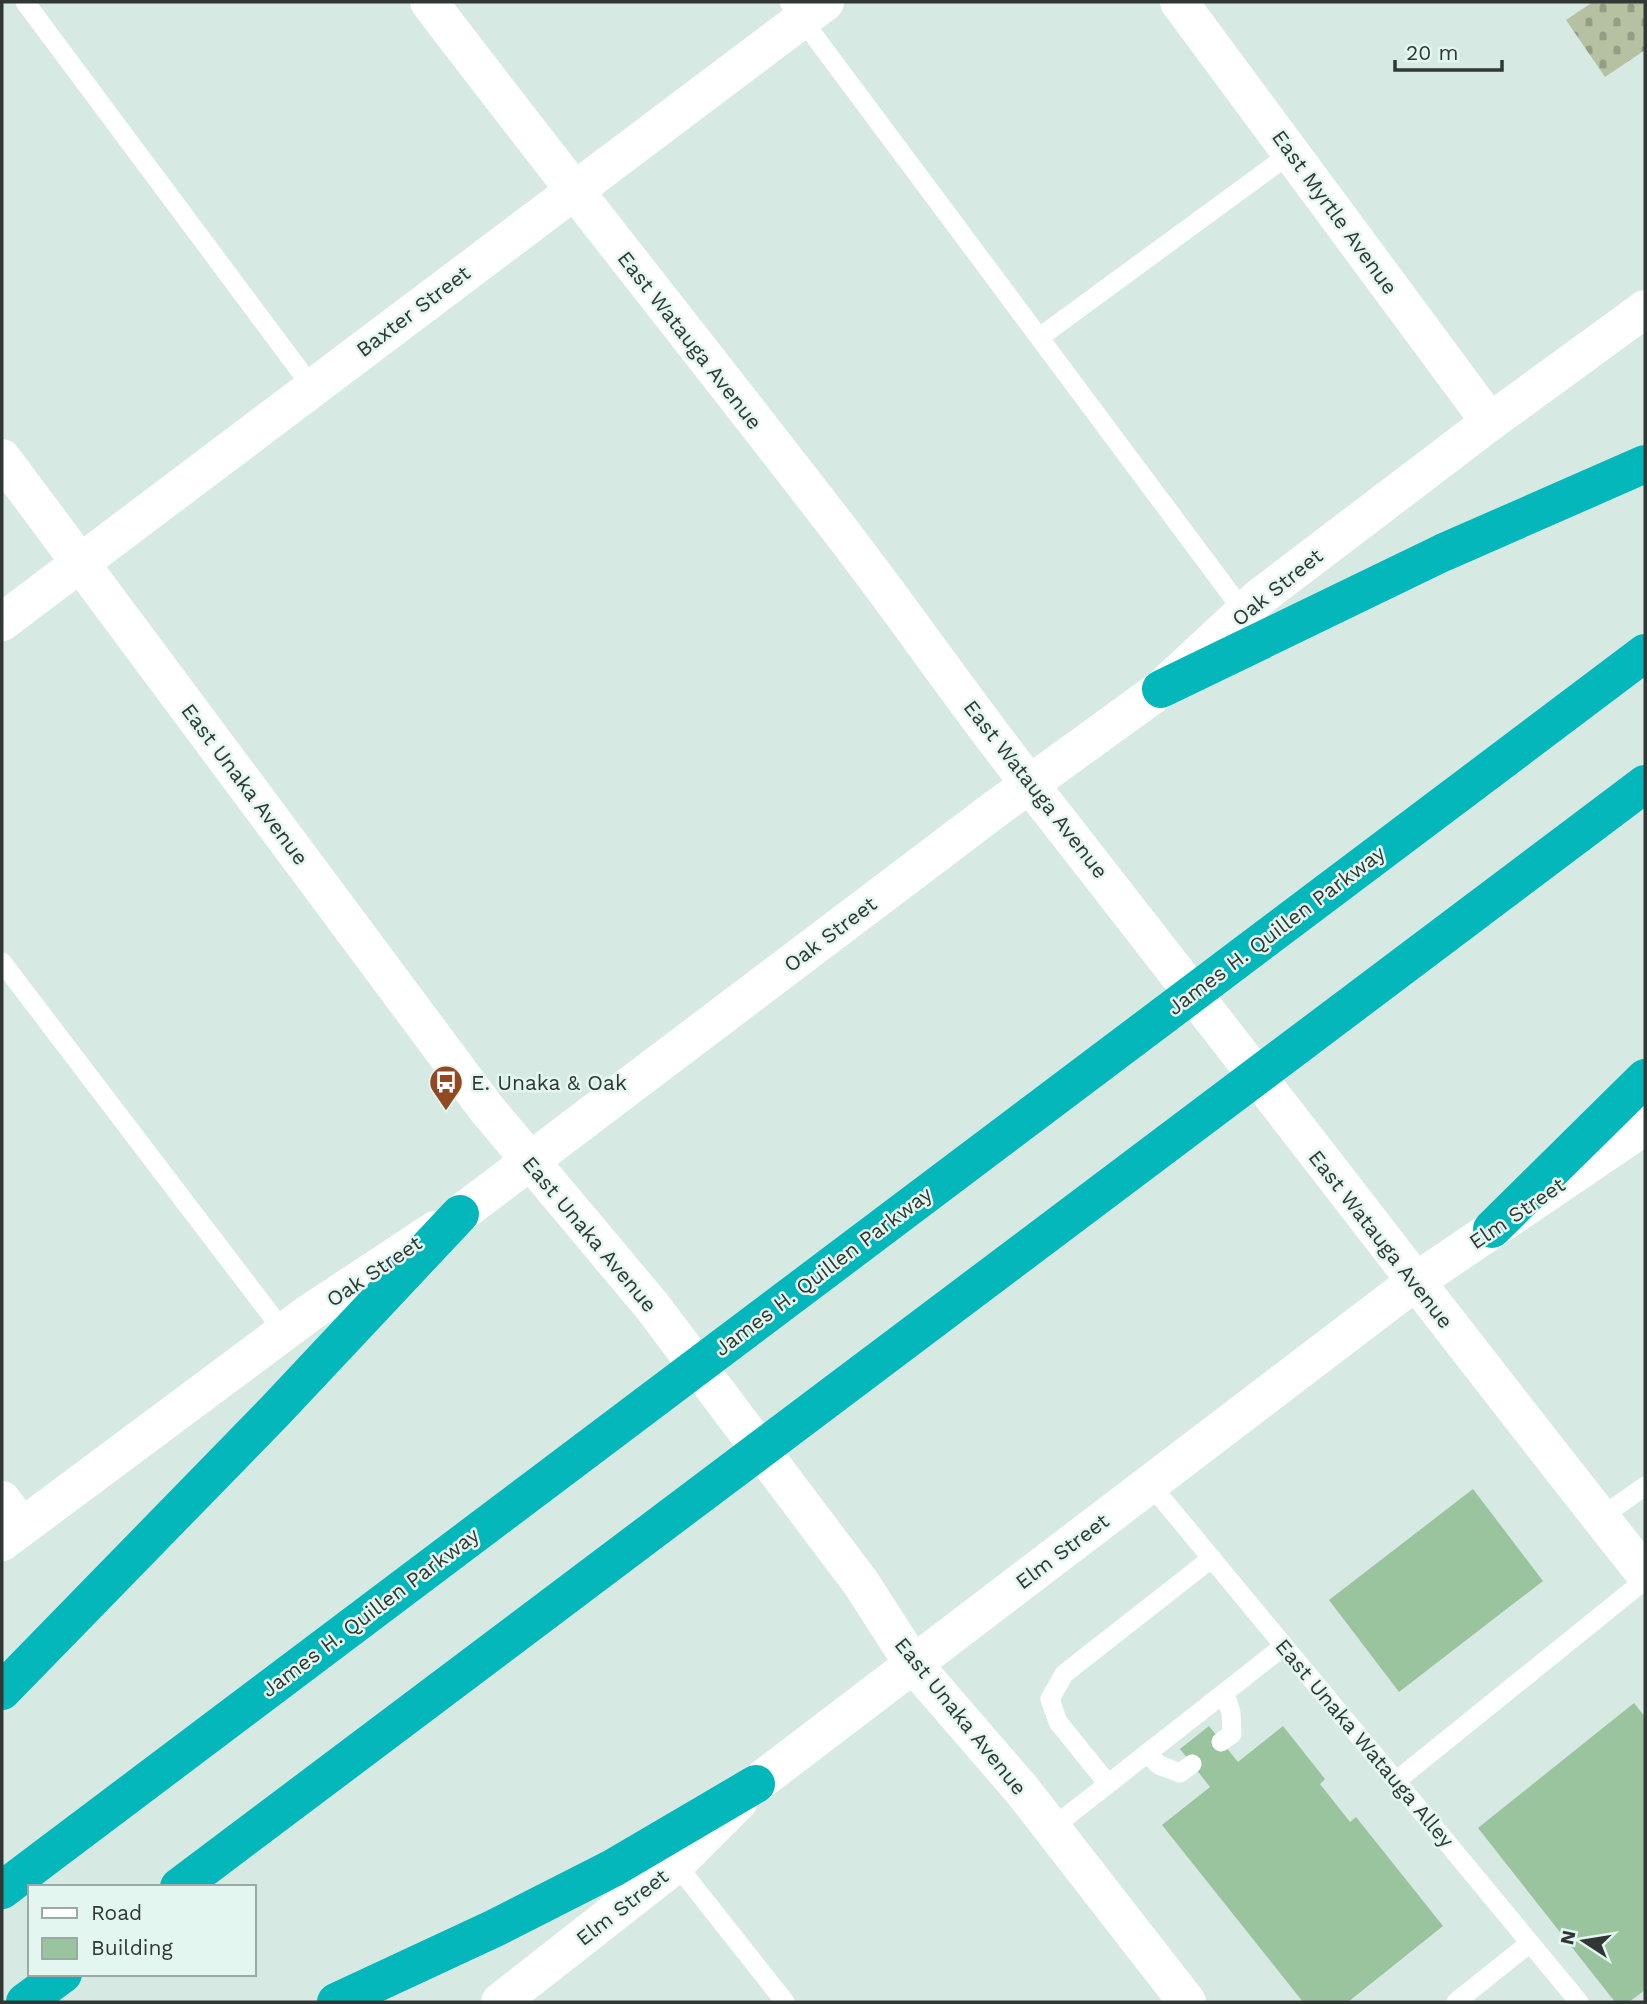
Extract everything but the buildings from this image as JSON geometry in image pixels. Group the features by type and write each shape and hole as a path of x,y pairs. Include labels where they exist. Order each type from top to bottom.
{"highway":[{"path":"1161,689 1293,622 1645,464"},
{"name":"James H. Quillen Parkway","path":"2,1891 1645,653"},
{"path":"182,1885 1645,785"},
{"path":"1492,1229 1645,1078"},
{"path":"2,1691 274,1412 460,1214"},
{"path":"336,2002 495,1928 613,1868 756,1784"},
{"path":"25,2002 60,1976"}],"main road":[{"name":"East Watauga Avenue","path":"429,2 572,190 848,541 1029,784 1101,873 1645,1577"},
{"name":"East Myrtle Avenue","path":"1179,2 1490,422"},
{"name":"Baxter Street","path":"2,622 572,190 806,7"},
{"name":"Oak Street","path":"8,1523 460,1214 1029,784 1161,689 1244,612 1490,422 1645,309"},
{"name":"East Unaka Avenue","path":"2,458 477,1097 652,1306 861,1583 913,1664 1052,1828 1187,2002"},
{"name":"Elm Street","path":"499,2002 677,1864 756,1784 1415,1282 1645,1126"}],"lane":[{"path":"25,2 312,387"},
{"path":"806,7 1040,337 1244,612"},
{"path":"1040,337 1291,153"},
{"path":"2,962 284,1332"},
{"name":"East Unaka Watauga Alley","path":"1150,1484 1579,2002"},
{"path":"1600,1518 1645,1486"},
{"path":"1108,1784 1058,1722 1050,1699 1064,1674 1212,1558"},
{"path":"1396,1782 1645,1577"},
{"path":"1052,1828 1284,1646"},
{"path":"1222,1742 1232,1734 1231,1713 1224,1693"},
{"path":"1147,1753 1160,1765 1180,1773 1192,1764"},
{"path":"677,1864 785,2002"},
{"path":"1456,2002 1530,1943"}],"green space":[{"path":"1593,2 1645,2 1645,50 1605,77 1566,20"}],"place":[{"name":"E. Unaka & Oak","path":"446,1112"}]}
